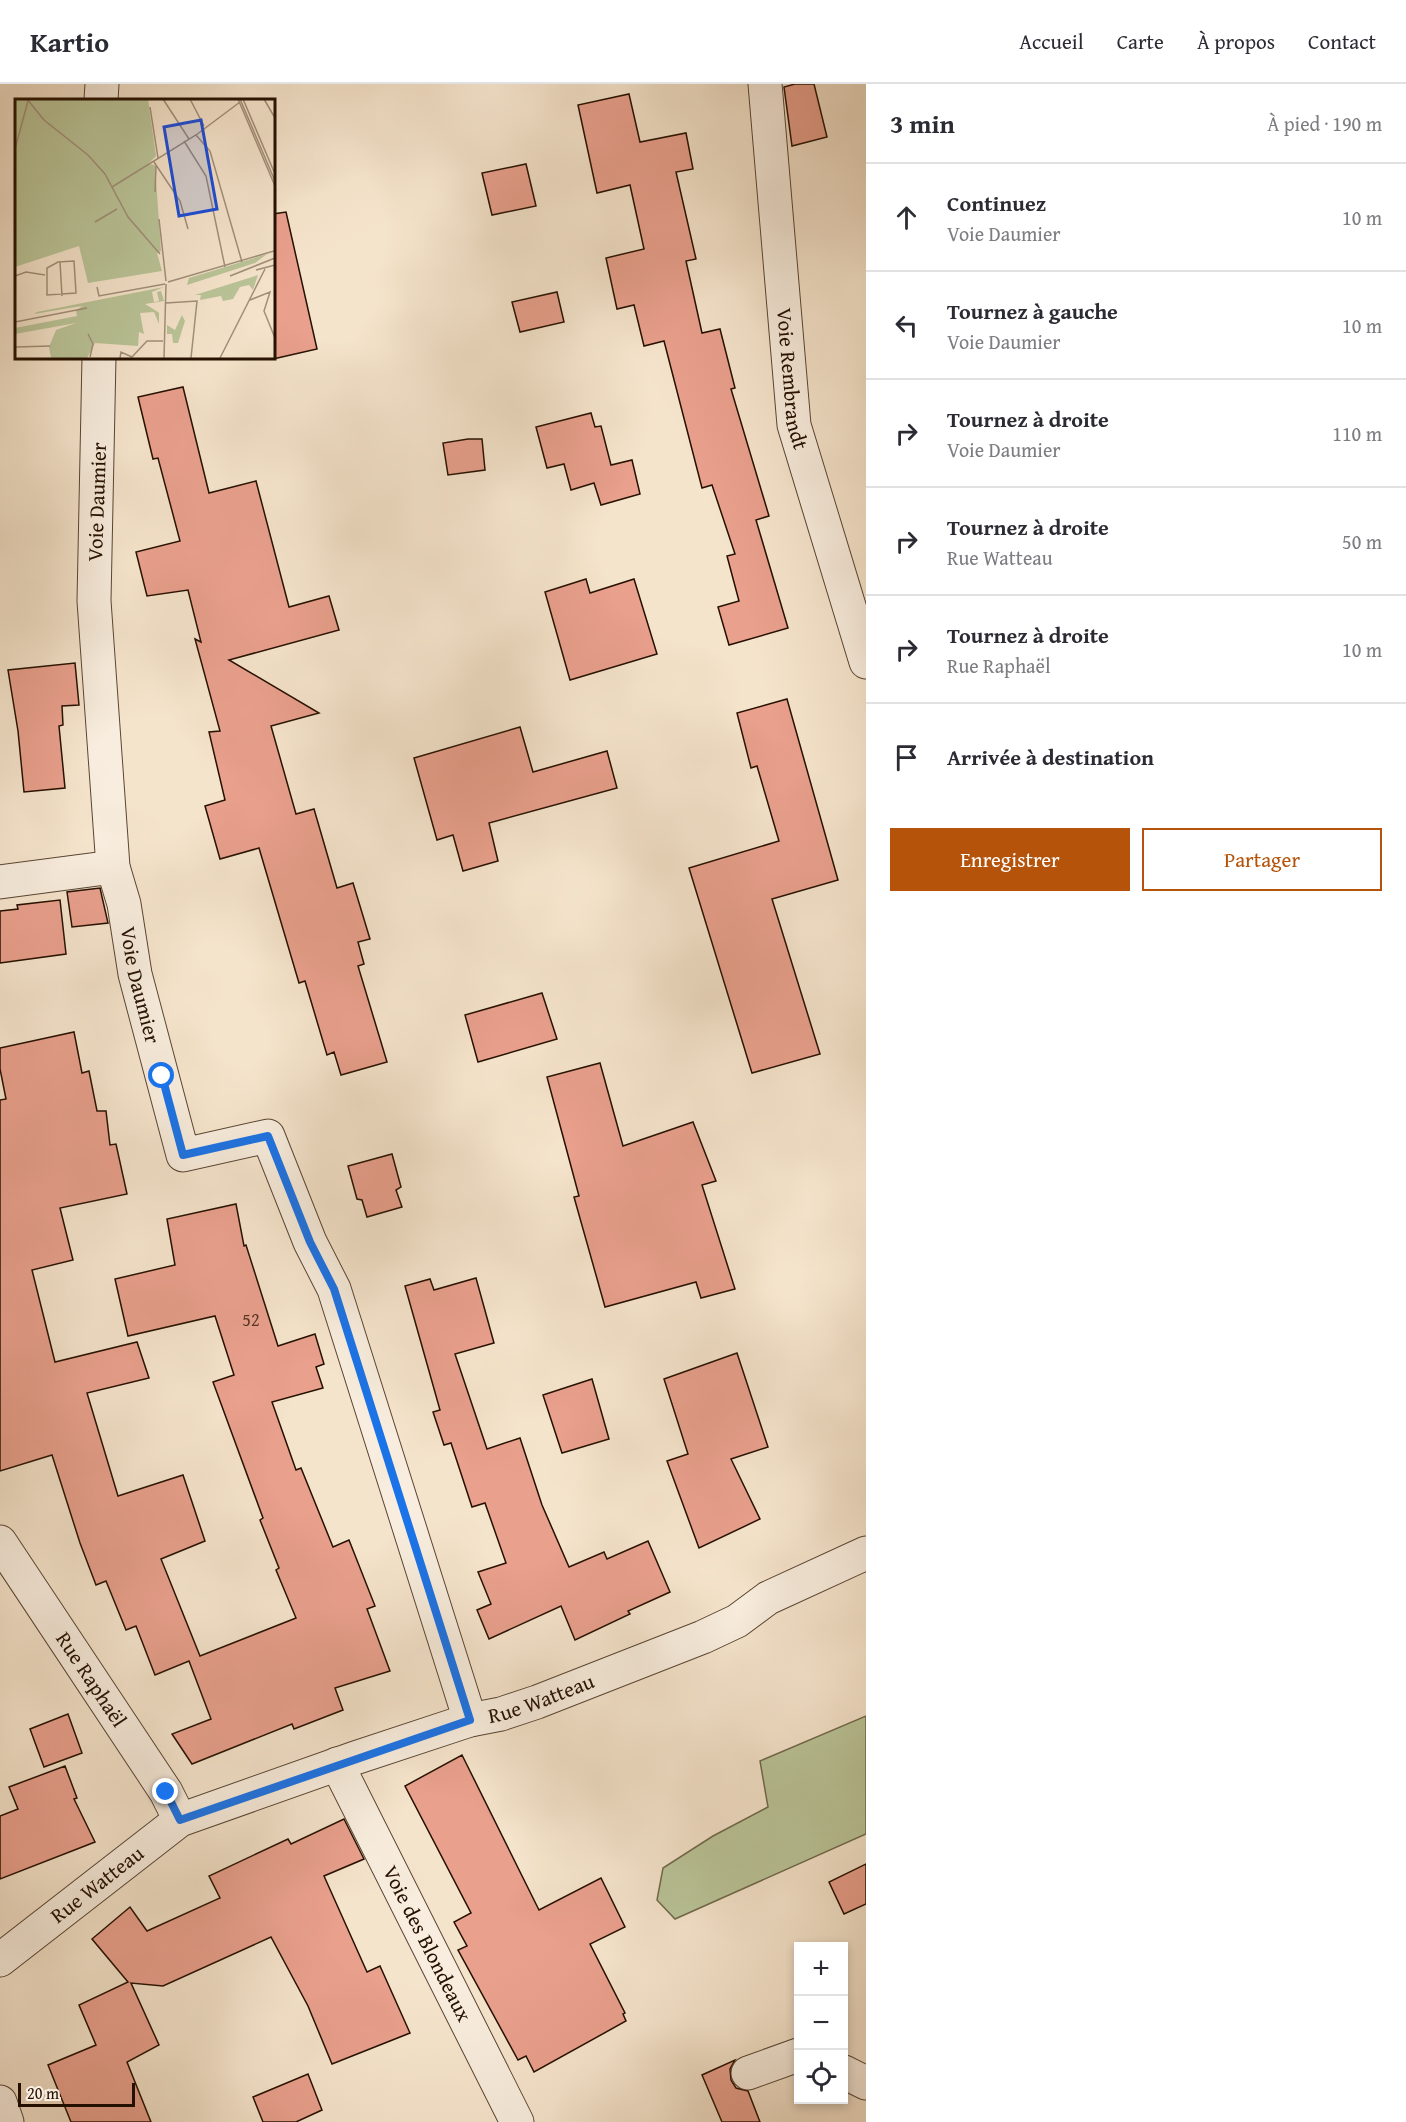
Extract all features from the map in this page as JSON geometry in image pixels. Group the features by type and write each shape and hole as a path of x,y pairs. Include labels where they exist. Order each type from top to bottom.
{"street":[{"path":"101,99 102,84"},
{"name":"Voie Rembrandt","path":"765,84 794,425 866,662"},
{"name":"Voie Daumier","path":"99,358 94,601 113,867 124,904 135,974 183,1155 268,1136 310,1242 334,1289 470,1720"},
{"path":"0,882 113,867"},
{"name":"Rue Raphaël","path":"0,1542 166,1792 180,1820"},
{"name":"Rue Watteau","path":"0,1960 180,1820 470,1720 501,1714 537,1702 703,1637 737,1621 768,1598 866,1553"},
{"name":"Voie des Blondeaux","path":"337,1764 517,2122"},
{"path":"748,2073 794,2056"},
{"path":"848,2074 866,2083"},
{"path":"0,2102 7,2122"}],"green space":[{"path":"866,1716 866,1834 675,1919 657,1900 663,1868 713,1836 768,1807 760,1761"}],"building":[{"path":"795,84 814,84 827,137 792,146 784,87"},
{"path":"629,94 640,142 686,133 693,169 676,172 696,259 686,261 702,333 720,329 735,388 731,389 769,516 756,520 788,628 729,645 718,607 739,601 727,556 735,554 712,485 702,488 664,341 644,346 634,305 617,309 606,258 644,249 630,185 597,193 578,105"},
{"path":"526,164 536,206 492,215 482,173"},
{"path":"286,212 317,349 273,359 274,358 274,214"},
{"path":"557,292 564,322 520,332 512,302"},
{"path":"183,387 209,493 256,481 289,607 329,596 339,630 229,660 319,713 271,726 296,814 314,809 337,888 353,883 370,939 358,942 364,964 358,966 387,1062 341,1075 334,1052 327,1055 305,981 299,983 259,848 220,859 205,806 225,800 209,732 220,731 195,639 201,642 188,590 147,596 136,552 180,541 158,458 153,459 138,397"},
{"path":"591,413 595,427 601,426 611,465 632,460 640,494 601,505 594,483 571,490 564,464 547,468 536,427"},
{"path":"482,439 485,470 448,475 443,443"},
{"path":"586,579 590,593 634,579 657,654 570,680 545,592"},
{"path":"75,663 79,705 62,706 63,725 59,726 65,788 24,792 18,731 8,670"},
{"path":"787,699 838,880 772,899 820,1054 752,1073 689,868 779,841 757,766 751,768 737,713"},
{"path":"520,727 533,772 607,751 617,788 489,823 498,861 463,871 453,835 437,840 414,758"},
{"path":"100,888 108,923 72,927 67,892"},
{"path":"60,900 66,954 0,963 0,911 18,909 17,905"},
{"path":"542,993 557,1039 478,1062 465,1015"},
{"path":"74,1032 82,1073 89,1071 97,1111 106,1111 110,1145 116,1144 127,1194 60,1208 73,1260 32,1270 55,1362 137,1342 149,1378 87,1393 118,1496 183,1475 205,1541 161,1559 200,1656 296,1618 276,1570 279,1568 260,1520 263,1518 213,1382 234,1375 215,1316 128,1336 115,1279 175,1265 167,1219 236,1204 244,1246 246,1245 278,1346 315,1334 324,1364 316,1367 323,1388 272,1402 296,1470 301,1468 333,1547 349,1540 375,1606 367,1609 390,1671 335,1688 343,1710 294,1729 292,1724 192,1764 172,1734 211,1719 189,1661 155,1675 136,1626 126,1630 106,1581 96,1585 52,1455 0,1471 0,1100 6,1099 0,1069 0,1048"},
{"path":"600,1063 623,1146 693,1122 716,1181 702,1185 735,1289 701,1298 696,1282 605,1307 574,1197 579,1196 547,1077"},
{"path":"392,1154 401,1187 396,1190 402,1207 367,1217 362,1200 357,1199 348,1166"},
{"path":"476,1278 494,1343 455,1354 487,1449 520,1438 542,1505 569,1567 604,1552 607,1559 648,1541 670,1592 628,1611 630,1614 575,1640 561,1606 489,1639 477,1610 491,1604 478,1572 506,1563 485,1503 472,1507 451,1443 444,1445 433,1412 440,1410 405,1286 430,1279 434,1290"},
{"path":"737,1353 768,1447 731,1459 760,1519 699,1548 667,1461 688,1454 664,1379"},
{"path":"592,1379 609,1439 562,1453 543,1395"},
{"path":"68,1714 82,1753 44,1767 30,1729"},
{"path":"462,1755 539,1910 601,1878 625,1927 590,1944 625,2013 623,2014 626,2021 534,2072 526,2056 518,2060 458,1950 467,1946 454,1922 471,1913 405,1786"},
{"path":"65,1766 77,1798 74,1799 95,1842 0,1879 0,1816 18,1809 9,1787"},
{"path":"344,1819 364,1859 324,1876 367,1972 380,1966 410,2033 332,2064 308,2006 271,1937 163,1986 131,1983 159,2045 127,2062 151,2122 71,2122 48,2065 96,2045 79,2005 128,1982 92,1939 130,1907 147,1931 220,1898 209,1876 288,1839 291,1844"},
{"path":"866,1864 866,1904 844,1914 829,1882"},
{"path":"735,2060 730,2069 731,2080 736,2088 748,2091 760,2122 722,2122 702,2075"},
{"path":"308,2074 322,2110 296,2122 263,2122 253,2097"}],"route":[{"path":"162,1076 183,1155 268,1136 310,1242 334,1289 470,1720 180,1820 166,1792"}]}
